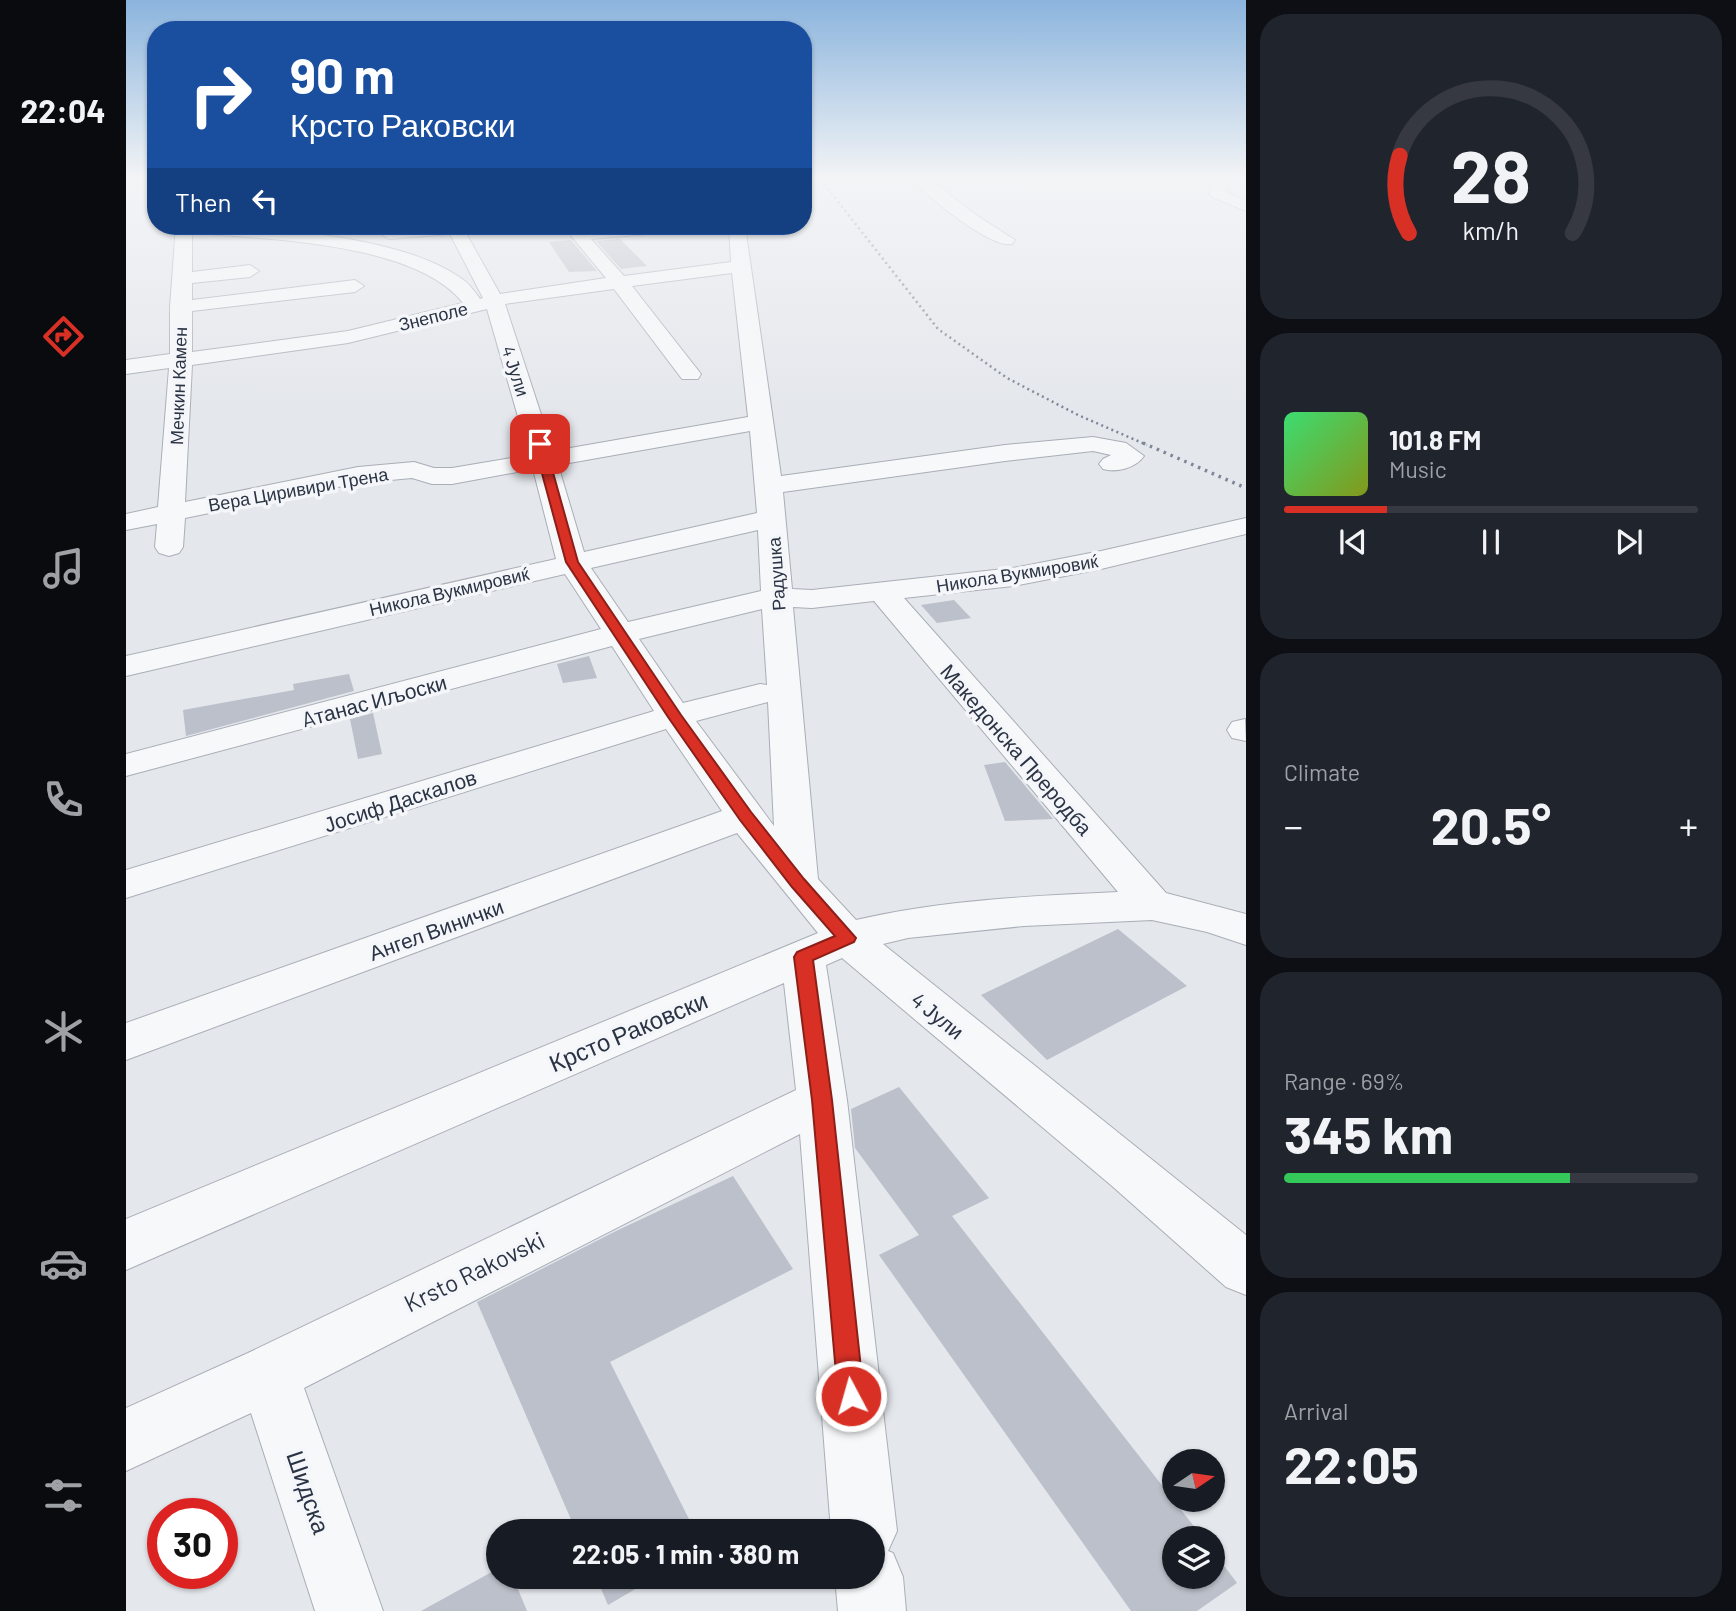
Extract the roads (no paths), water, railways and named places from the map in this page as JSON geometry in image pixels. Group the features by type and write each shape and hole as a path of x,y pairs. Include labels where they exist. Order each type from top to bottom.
{"street":[{"name":"Мечкин Камен","path":"169,547 181,360 182,255"},
{"path":"413,255 456,280 485,303"},
{"name":"4 Јули","path":"466,255 540,444 541,458 572,562 675,717 745,816 798,883 825,947 906,989 1130,1170 1246,1269"},
{"path":"596,255 690,374"},
{"name":"Радушка","path":"739,255 772,518 786,684 798,883"},
{"name":"Знеполе","path":"126,368 348,337 485,303 740,266"},
{"path":"181,279 250,271"},
{"path":"180,307 355,286"},
{"name":"Вера Циривири Трена","path":"126,522 358,475 414,470 432,476 452,476 541,458 760,422"},
{"path":"769,486 1005,453 1093,444 1117,447 1131,456 1112,464"},
{"name":"Никола Вукмировиќ","path":"126,666 772,518"},
{"name":"Никола Вукмировиќ","path":"621,633 777,597 812,599 883,593 1013,577 1101,561 1246,526"},
{"name":"Македонска Преродба","path":"883,593 1152,905"},
{"name":"Aтанас Иљоски","path":"126,765 621,633"},
{"name":"Јосиф Даскалов","path":"126,884 640,725 760,694"},
{"name":"Ангел Винички","path":"126,1042 745,816"},
{"name":"Крсто Раковски","path":"126,1245 825,947 921,922 1024,911 1152,905 1216,919 1246,930"},
{"path":"825,947 822,1100 863,1519"},
{"name":"Krsto Rakovski","path":"126,1440 269,1374 822,1100"},
{"name":"Шидска","path":"269,1374 348,1611"},
{"path":"870,1589 872,1611"}],"railway":[{"path":"880,255 938,329 1007,378 1078,415 1147,445"},
{"path":"1143,443 1246,488"}]}
